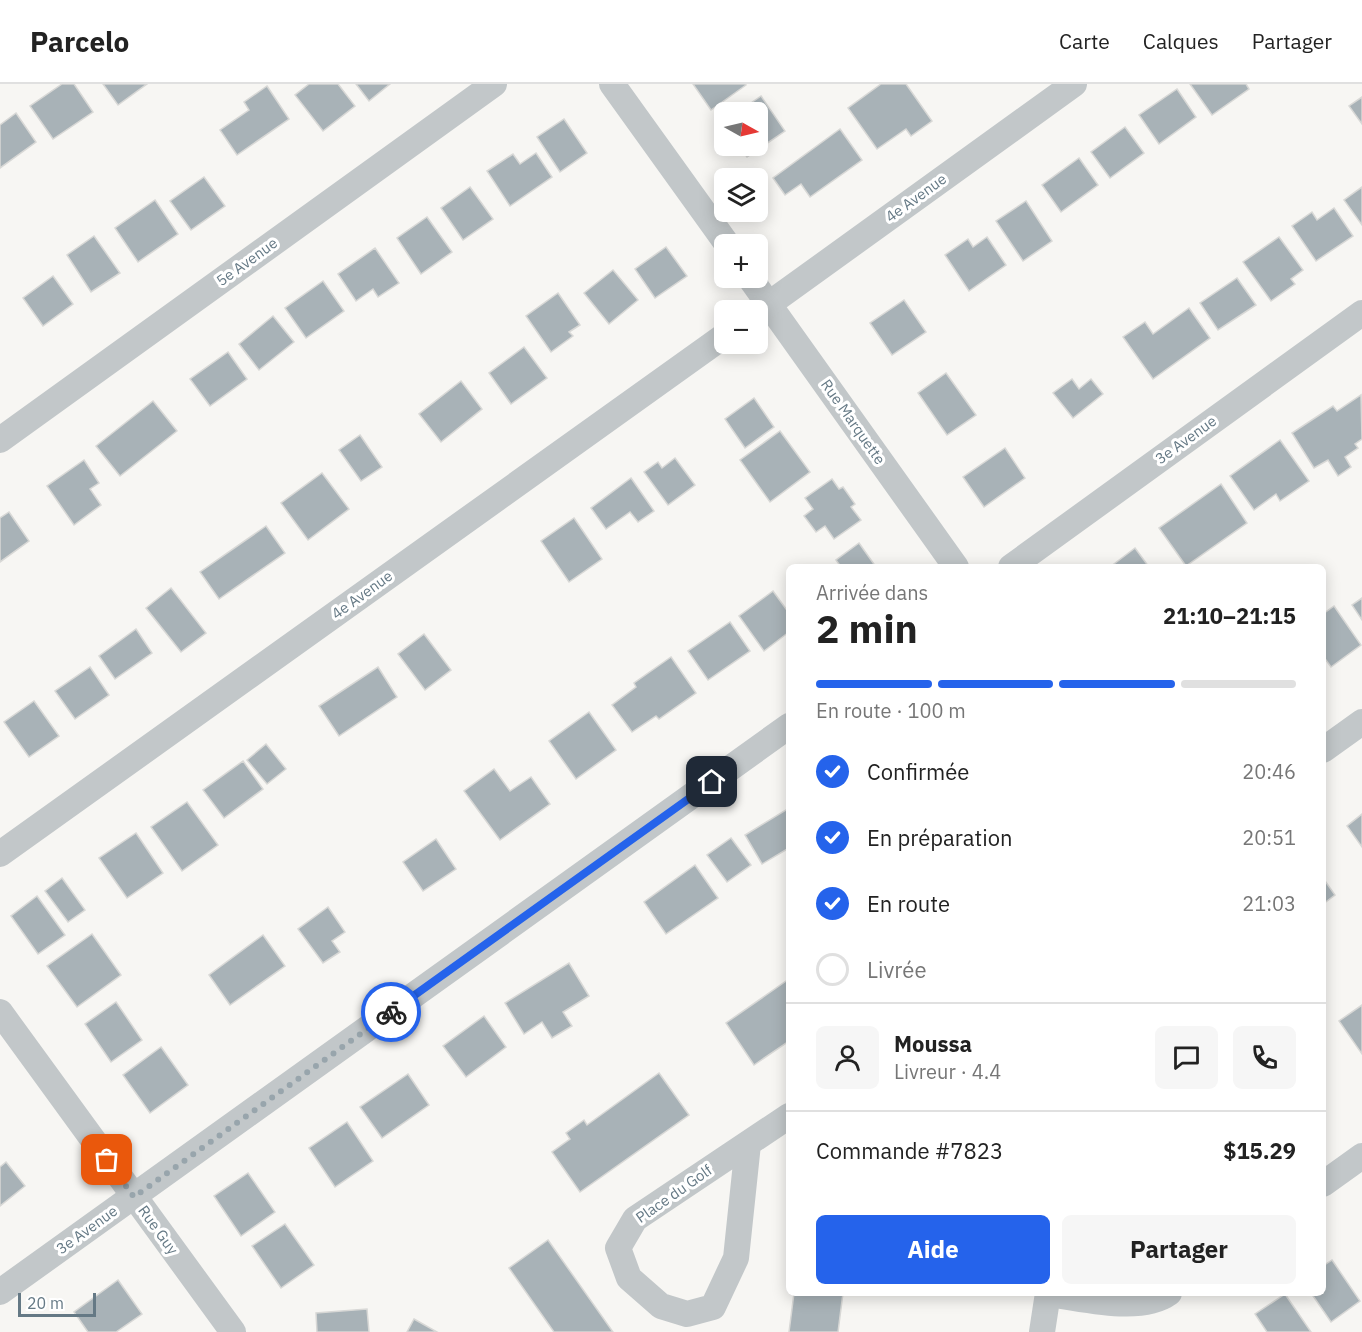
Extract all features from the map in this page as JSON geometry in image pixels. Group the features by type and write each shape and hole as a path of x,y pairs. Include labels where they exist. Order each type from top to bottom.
{"street":[{"name":"5e Avenue","path":"0,440 494,84"},
{"path":"612,84 720,234"},
{"name":"4e Avenue","path":"768,304 1074,84"},
{"name":"3e Avenue","path":"1015,564 1362,313"},
{"name":"Rue Marquette","path":"768,315 954,564"},
{"name":"4e Avenue","path":"0,854 714,343"},
{"path":"1326,748 1362,722"},
{"name":"3e Avenue","path":"0,1292 786,728"},
{"name":"Rue Guy","path":"0,1012 233,1332"},
{"name":"Place du Golf","path":"748,1144 736,1258 712,1307 687,1314 661,1306 629,1278 618,1248 634,1219 786,1118"},
{"path":"1326,1182 1362,1156"},
{"path":"1042,1332 1048,1296"},
{"path":"1072,1296 1137,1304 1162,1299 1166,1296"}],"building":[{"path":"62,84 74,84 93,112 53,139 30,106"},
{"path":"103,84 147,84 118,105"},
{"path":"309,84 338,84 355,106 323,131 295,95"},
{"path":"356,84 390,84 369,101"},
{"path":"693,84 746,85 722,102 714,102 714,108 711,110"},
{"path":"881,84 906,84 932,121 911,136 906,129 877,149 848,108"},
{"path":"1190,84 1246,84 1249,89 1212,115"},
{"path":"267,86 289,119 237,155 220,130 249,110 244,102"},
{"path":"1177,89 1196,117 1159,144 1139,115"},
{"path":"761,96 765,102 752,102"},
{"path":"1362,97 1362,124 1349,106"},
{"path":"768,106 785,131 768,143"},
{"path":"16,113 36,142 0,168 0,125"},
{"path":"564,119 587,153 560,172 537,137"},
{"path":"1125,127 1144,153 1110,178 1091,152"},
{"path":"840,129 862,160 810,197 801,184 785,195 773,178"},
{"path":"536,153 552,177 510,206 487,171 513,154 520,164"},
{"path":"1079,158 1098,185 1061,212 1042,185"},
{"path":"204,177 225,206 191,230 170,201"},
{"path":"470,187 493,219 463,240 441,208"},
{"path":"1362,187 1362,225 1344,200"},
{"path":"155,200 178,234 138,262 115,228"},
{"path":"1026,201 1052,241 1023,261 996,221"},
{"path":"1334,208 1353,236 1316,261 1292,226 1312,212 1317,220"},
{"path":"427,217 452,252 421,274 397,238"},
{"path":"94,236 120,273 91,292 67,255"},
{"path":"987,237 1006,265 969,291 945,255 968,239 973,247"},
{"path":"1279,237 1303,270 1291,279 1295,284 1271,301 1243,262"},
{"path":"666,247 687,276 655,298 635,269"},
{"path":"375,248 399,283 378,297 373,289 356,301 338,274"},
{"path":"613,270 638,300 609,324 584,293"},
{"path":"53,276 73,304 43,326 23,298"},
{"path":"1237,278 1256,305 1218,330 1200,303"},
{"path":"323,281 344,311 306,338 285,308"},
{"path":"558,293 580,325 569,332 573,336 551,352 526,316"},
{"path":"904,300 926,332 892,355 870,323"},
{"path":"1189,308 1210,338 1153,379 1123,337 1145,322 1153,334"},
{"path":"273,316 294,342 259,370 239,344"},
{"path":"524,347 547,378 511,404 489,373"},
{"path":"228,352 247,379 210,406 190,379"},
{"path":"946,373 976,415 947,435 918,393"},
{"path":"1072,379 1079,389 1091,379 1103,394 1073,418 1053,393"},
{"path":"461,381 482,409 441,442 419,414"},
{"path":"1361,395 1362,439 1355,444 1358,448 1345,457 1351,467 1338,476 1328,460 1314,468 1292,433 1333,406 1337,411"},
{"path":"754,398 774,427 745,448 725,419"},
{"path":"153,401 177,431 120,476 96,446"},
{"path":"780,431 810,472 770,502 740,460"},
{"path":"360,435 382,467 361,481 339,450"},
{"path":"1280,440 1309,481 1280,501 1276,494 1254,510 1230,476"},
{"path":"1005,448 1025,478 984,507 963,477"},
{"path":"675,458 695,485 668,505 644,472 658,462 662,468"},
{"path":"84,460 99,483 90,489 101,505 74,525 47,486"},
{"path":"322,473 349,509 308,540 281,503"},
{"path":"631,478 654,511 638,522 630,512 606,529 591,508"},
{"path":"832,479 839,489 843,487 855,504 851,507 861,520 834,539 825,526 816,532 804,516 813,509 805,498"},
{"path":"1221,484 1247,523 1189,564 1185,564 1159,528"},
{"path":"9,512 29,541 0,562 0,518"},
{"path":"574,518 602,559 569,582 541,541"},
{"path":"266,526 285,553 219,599 200,572"},
{"path":"859,543 874,564 839,564 836,560"},
{"path":"1135,548 1147,564 1114,564"},
{"path":"171,588 206,633 181,652 146,608"},
{"path":"773,591 786,609 786,634 764,651 739,616"},
{"path":"1362,598 1362,620 1352,605"},
{"path":"1334,606 1361,645 1331,667 1326,660 1326,612"},
{"path":"730,622 750,651 708,680 688,651"},
{"path":"136,629 152,653 115,679 99,656"},
{"path":"424,634 451,670 425,690 398,654"},
{"path":"671,657 696,693 659,719 656,716 632,732 612,705 636,687 634,683"},
{"path":"90,667 109,695 75,719 55,691"},
{"path":"378,667 397,697 339,736 319,706"},
{"path":"34,701 59,736 29,757 4,722"},
{"path":"589,712 616,750 576,779 549,741"},
{"path":"266,744 286,769 267,784 247,760"},
{"path":"243,761 263,789 224,818 203,790"},
{"path":"494,769 510,791 531,777 550,804 500,840 464,791"},
{"path":"187,802 218,845 182,871 151,827"},
{"path":"786,810 786,850 762,864 745,835"},
{"path":"1362,814 1362,847 1347,826"},
{"path":"136,833 163,873 127,898 99,858"},
{"path":"731,838 751,865 727,882 707,855"},
{"path":"436,839 456,869 423,891 403,862"},
{"path":"695,865 718,898 666,934 644,902"},
{"path":"62,878 85,910 68,922 45,891"},
{"path":"1326,882 1335,895 1326,902"},
{"path":"37,896 65,935 38,954 11,916"},
{"path":"328,907 345,932 332,941 340,952 323,963 298,929"},
{"path":"92,934 121,975 77,1007 47,966"},
{"path":"263,935 285,966 230,1005 209,975"},
{"path":"569,963 589,996 563,1012 572,1026 552,1038 542,1022 524,1034 505,1003"},
{"path":"786,981 786,1043 754,1065 726,1023"},
{"path":"116,1002 142,1040 111,1062 85,1024"},
{"path":"1362,1005 1362,1054 1339,1021"},
{"path":"484,1016 506,1047 466,1077 443,1046"},
{"path":"161,1047 188,1085 150,1113 123,1075"},
{"path":"659,1073 689,1115 580,1192 552,1152 570,1139 566,1133 584,1120 587,1125"},
{"path":"408,1074 429,1105 382,1138 360,1107"},
{"path":"347,1122 373,1161 335,1187 309,1148"},
{"path":"6,1162 25,1186 0,1206 0,1167"},
{"path":"248,1173 275,1212 241,1236 214,1196"},
{"path":"285,1224 314,1265 281,1288 252,1246"},
{"path":"548,1240 613,1332 554,1332 509,1268"},
{"path":"1332,1260 1360,1301 1331,1322 1313,1296 1326,1296 1326,1264"},
{"path":"118,1280 142,1314 116,1332 88,1332 74,1312"},
{"path":"794,1296 843,1296 838,1332 789,1332"},
{"path":"1282,1296 1286,1296 1311,1332 1267,1332 1255,1314"},
{"path":"367,1309 369,1332 317,1332 316,1313"},
{"path":"414,1319 437,1332 407,1332"}],"way so far":[{"path":"107,1160 134,1197 391,1012"}],"route":[{"path":"391,1012 712,782"}]}
